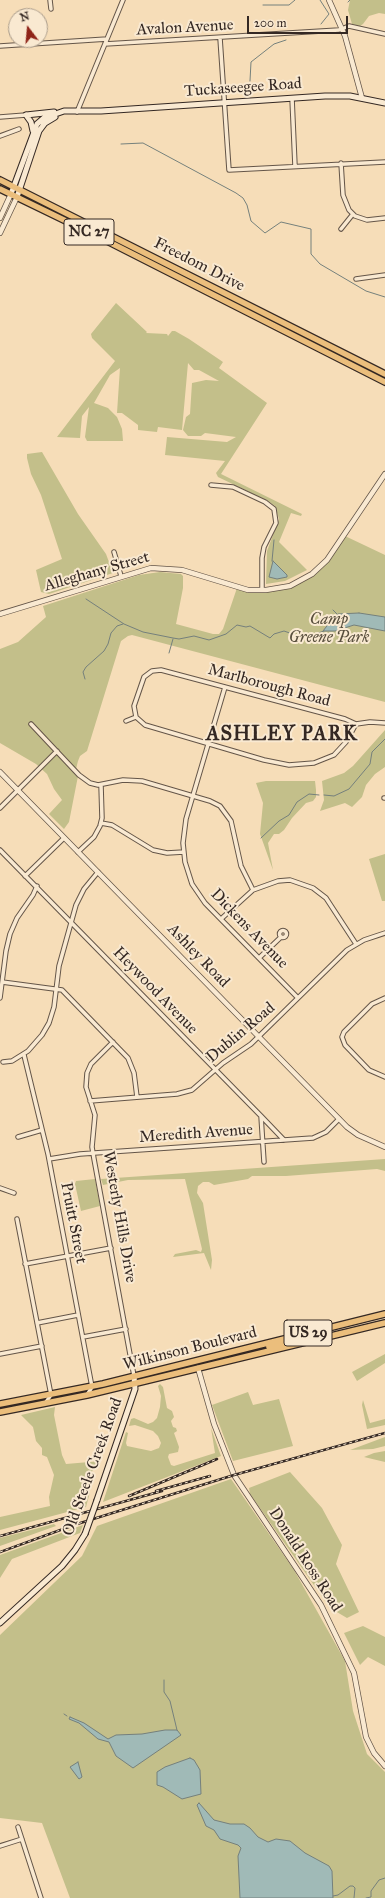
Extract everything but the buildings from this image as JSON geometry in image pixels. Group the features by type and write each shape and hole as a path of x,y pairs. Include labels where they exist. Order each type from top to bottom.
{"main road":[{"name":"Tuckaseegee Road","path":"17,188 33,131 39,123 51,115 64,111 101,111 224,102 338,96 362,98 385,104"},
{"path":"28,115 64,111"},
{"name":"Tuckaseegee Road","path":"14,196 40,129 51,119 78,112"},
{"path":"28,115 39,123 40,129"},
{"path":"28,115 33,131"},
{"name":"Freedom Drive","path":"0,180 385,374"},
{"name":"Freedom Drive","path":"0,190 80,228 385,382"},
{"path":"80,228 84,224 97,228"},
{"path":"188,283 192,277"},
{"path":"311,344 314,339"},
{"name":"Wilkinson Boulevard","path":"0,1404 92,1387 385,1314"},
{"name":"Wilkinson Boulevard","path":"0,1412 136,1384 385,1323"},
{"path":"259,1353 266,1348 303,1338 305,1334"},
{"path":"198,1368 200,1364 228,1356 231,1352"},
{"name":"Westerly Hills Drive","path":"134,1376 136,1384"},
{"name":"Old Steele Creek Road","path":"0,1623 62,1566 75,1550 85,1534 123,1427 136,1384"}],"street":[{"path":"50,0 51,8"},
{"path":"78,112 123,0"},
{"path":"329,0 342,28 362,98"},
{"name":"Avalon Avenue","path":"105,44 220,38 342,28 349,26 385,34"},
{"path":"220,38 229,170 341,163 385,162"},
{"path":"0,46 107,39"},
{"path":"292,98 295,166"},
{"path":"0,117 28,115"},
{"path":"0,136 19,129"},
{"path":"341,163 345,204 353,214 360,218 371,221 385,218"},
{"path":"0,218 14,196"},
{"path":"0,233 14,196"},
{"path":"341,229 353,214"},
{"path":"356,279 385,275"},
{"name":"Alleghany Street","path":"0,614 151,568 173,568 240,588 262,590 281,588 294,584 320,567 333,552 385,474"},
{"path":"211,485 233,487 265,502 274,509 276,523 264,547 262,558 262,590"},
{"path":"114,552 121,576"},
{"name":"Marlborough Road","path":"136,717 134,704 141,682 147,674 152,671 161,670 345,719 356,724 370,722 385,723"},
{"name":"Dickens Avenue","path":"225,687 185,825 184,852 192,884 202,899 298,998"},
{"path":"126,721 136,717 145,725 208,744 275,763 305,765 321,762 334,755 346,742 356,724"},
{"path":"31,724 86,780 94,784 101,785 123,780 138,780 215,803 227,814 233,826 241,866 253,890"},
{"path":"0,808 57,751"},
{"name":"Ashley Road","path":"0,772 339,1119 358,1135 385,1147"},
{"path":"78,852 94,837 102,823 101,785"},
{"path":"102,823 112,825 153,850 168,853 184,852"},
{"path":"26,876 64,838"},
{"name":"Heywood Avenue","path":"0,850 37,886 284,1140"},
{"path":"3,1062 12,1061 24,1055 37,1042 48,1023 54,1007 58,970 71,922 82,893 98,872"},
{"path":"221,920 253,890 271,883 287,880 313,888 321,894 331,904 356,944"},
{"path":"0,998 10,934 17,918 34,895 37,886"},
{"name":"Dublin Road","path":"90,1101 185,1092 197,1086 215,1070 244,1050 259,1037 341,956 356,944 385,933"},
{"path":"259,958 281,937"},
{"path":"2,982 62,990 128,1058 132,1066 137,1097"},
{"path":"385,998 372,1004 344,1032 342,1037 345,1045 369,1070 385,1077"},
{"name":"Westerly Hills Drive","path":"113,1042 94,1060 89,1068 86,1087 95,1118 93,1153 134,1376"},
{"name":"Pruitt Street","path":"24,1055 49,1159 92,1387"},
{"path":"261,1116 264,1162"},
{"name":"Meredith Avenue","path":"49,1159 93,1153 284,1140 319,1136 339,1119"},
{"path":"18,1137 42,1130"},
{"path":"0,1188 14,1193"},
{"path":"17,1219 51,1394 46,1402"},
{"path":"25,1264 111,1248"},
{"path":"36,1322 78,1315"},
{"path":"83,1337 126,1329"},
{"path":"0,1354 42,1346"},
{"name":"Donald Ross Road","path":"198,1368 214,1424 234,1475 321,1604 354,1673 366,1737 370,1747 385,1766"},
{"path":"86,1395 92,1387"},
{"path":"18,1827 42,1898"},
{"path":"0,1846 22,1839"}],"green space":[{"path":"350,0 385,0 385,14 379,13 369,16 360,26 352,24 348,10"},
{"path":"116,303 147,332 146,333 167,334 168,336 172,331 175,331 189,339 223,362 219,368 267,403 221,474 302,514 301,516 291,513 279,542 307,570 285,581 266,584 267,551 279,519 275,506 268,501 218,477 216,473 225,461 165,455 167,437 227,442 236,437 205,433 201,436 188,436 183,430 186,417 190,414 192,383 206,380 219,381 199,370 194,370 188,363 182,430 158,427 157,432 138,430 138,425 122,413 117,413 120,368 110,375 94,403 108,408 117,417 122,429 123,441 87,441 85,437 89,407 82,416 80,438 57,437 115,361 92,338 91,334"},
{"path":"42,452 78,514 106,554 113,573 49,594 41,592 36,570 62,559 41,495 31,474 27,458 27,454"},
{"name":"Camp Greene Park","path":"345,536 385,555 385,702 132,635 128,636 121,641 87,751 80,756 78,761 75,773 78,776 69,822 64,829 49,814 62,800 54,789 47,774 36,764 0,743 0,649 18,642 46,617 43,606 139,575 160,572 181,574 183,576 183,588 176,624 213,634 219,634 223,629 237,588 281,588 313,574"},
{"path":"385,730 385,767 375,774 366,785 362,797 352,807 345,803 320,811 324,800 322,781 344,773 353,766"},
{"path":"266,781 315,781 316,790 316,797 313,801 306,803 292,818 284,830 279,834 274,834 268,843 273,870 260,834 263,803 256,783"},
{"path":"385,854 385,901 382,901 369,859"},
{"path":"385,1159 385,1171 377,1169 286,1176 252,1176 248,1179 214,1185 209,1182 203,1182 198,1186 197,1193 203,1203 212,1260 211,1270 204,1253 173,1257 175,1254 196,1250 201,1252 202,1249 185,1179 128,1180 103,1185 101,1179"},
{"path":"95,1179 100,1206 81,1211 75,1184 76,1181"},
{"path":"385,1354 385,1363 357,1381 352,1372"},
{"path":"160,1384 163,1387 167,1408 172,1411 174,1417 171,1421 173,1427 176,1428 177,1431 174,1433 179,1447 178,1452 169,1454 168,1457 171,1465 174,1466 215,1453 211,1428 221,1456 103,1502 126,1432 128,1433 126,1443 127,1446 151,1451 159,1448 161,1443 158,1436 153,1431 135,1425 129,1426 131,1419 134,1418 148,1424 157,1418 161,1396 158,1386"},
{"path":"248,1392 253,1405 279,1399 293,1446 233,1461 212,1405"},
{"path":"363,1400 370,1423 385,1419 385,1425 367,1429 362,1405"},
{"path":"55,1407 54,1415 62,1455 66,1464 101,1461 89,1475 85,1484 82,1484 84,1494 90,1492 86,1507 0,1530 0,1517 50,1506 49,1497 54,1475 47,1457 42,1455 42,1448 36,1441 33,1427 21,1415"},
{"path":"385,1437 385,1446 373,1449 350,1450"},
{"path":"385,1451 385,1462 364,1457 374,1453"},
{"path":"290,1472 322,1508 342,1545 336,1564 359,1612 347,1618 330,1608 250,1494 249,1488"},
{"path":"231,1479 294,1570 345,1661 353,1711 367,1754 385,1772 385,1898 70,1898 42,1823 0,1818 0,1635 82,1556 97,1526"},
{"path":"54,1524 56,1526 0,1546 0,1538"},
{"path":"83,1525 80,1533 12,1559 0,1578 0,1555"},
{"path":"363,1626 385,1637 385,1666 368,1657 360,1665 344,1633"}],"water":[{"path":"273,561 287,575 287,577 277,579 269,577"},
{"path":"359,613 385,617 385,631 354,625 335,631 323,631 338,614"},
{"path":"70,1717 84,1723 108,1739 116,1735 142,1734 165,1730 177,1730 181,1735 133,1768 116,1756 109,1742 98,1739 79,1723 69,1719"},
{"path":"190,1758 194,1760 200,1770 201,1794 182,1799 157,1785 157,1772 165,1767"},
{"path":"78,1762 82,1777 79,1779 70,1767"},
{"path":"199,1803 214,1820 230,1824 244,1824 258,1837 268,1842 276,1839 290,1841 305,1853 329,1866 332,1871 333,1898 240,1898 238,1856 241,1848 238,1845 220,1839 214,1830 206,1826 197,1805"}],"waterway":[{"path":"263,5 289,5 295,0"},
{"path":"320,0 329,14 321,24"},
{"path":"250,81 251,62 274,44 286,40"},
{"path":"121,144 143,143 236,193 243,198 247,205 251,221 265,233 281,222 311,229 311,254 320,264 366,291 385,297"},
{"path":"272,561 274,540"},
{"path":"86,599 124,624 143,632 179,639 194,636 209,640 226,634 237,625 246,627 250,626 270,638 274,634 284,631 304,638 324,631"},
{"path":"333,610 338,615"},
{"path":"85,679 83,672 86,667 104,651 111,633 117,626 123,624"},
{"path":"169,653 173,639"},
{"path":"324,795 334,796 349,789 370,764 372,752 385,739"},
{"path":"261,838 279,821 289,815 297,802 309,794 319,795"},
{"path":"164,1680 164,1692 170,1701 177,1730"},
{"path":"366,1898 371,1897 371,1891 379,1880 385,1878"},
{"path":"333,1896 338,1895 350,1886 353,1886 355,1888 354,1898"}],"railway":[{"path":"0,1552 74,1525 234,1475 385,1433"},
{"path":"129,1496 217,1459"},
{"path":"156,1491 210,1476"},
{"path":"0,1536 162,1491"}],"district":[{"name":"ASHLEY PARK","path":"282,735"}]}
